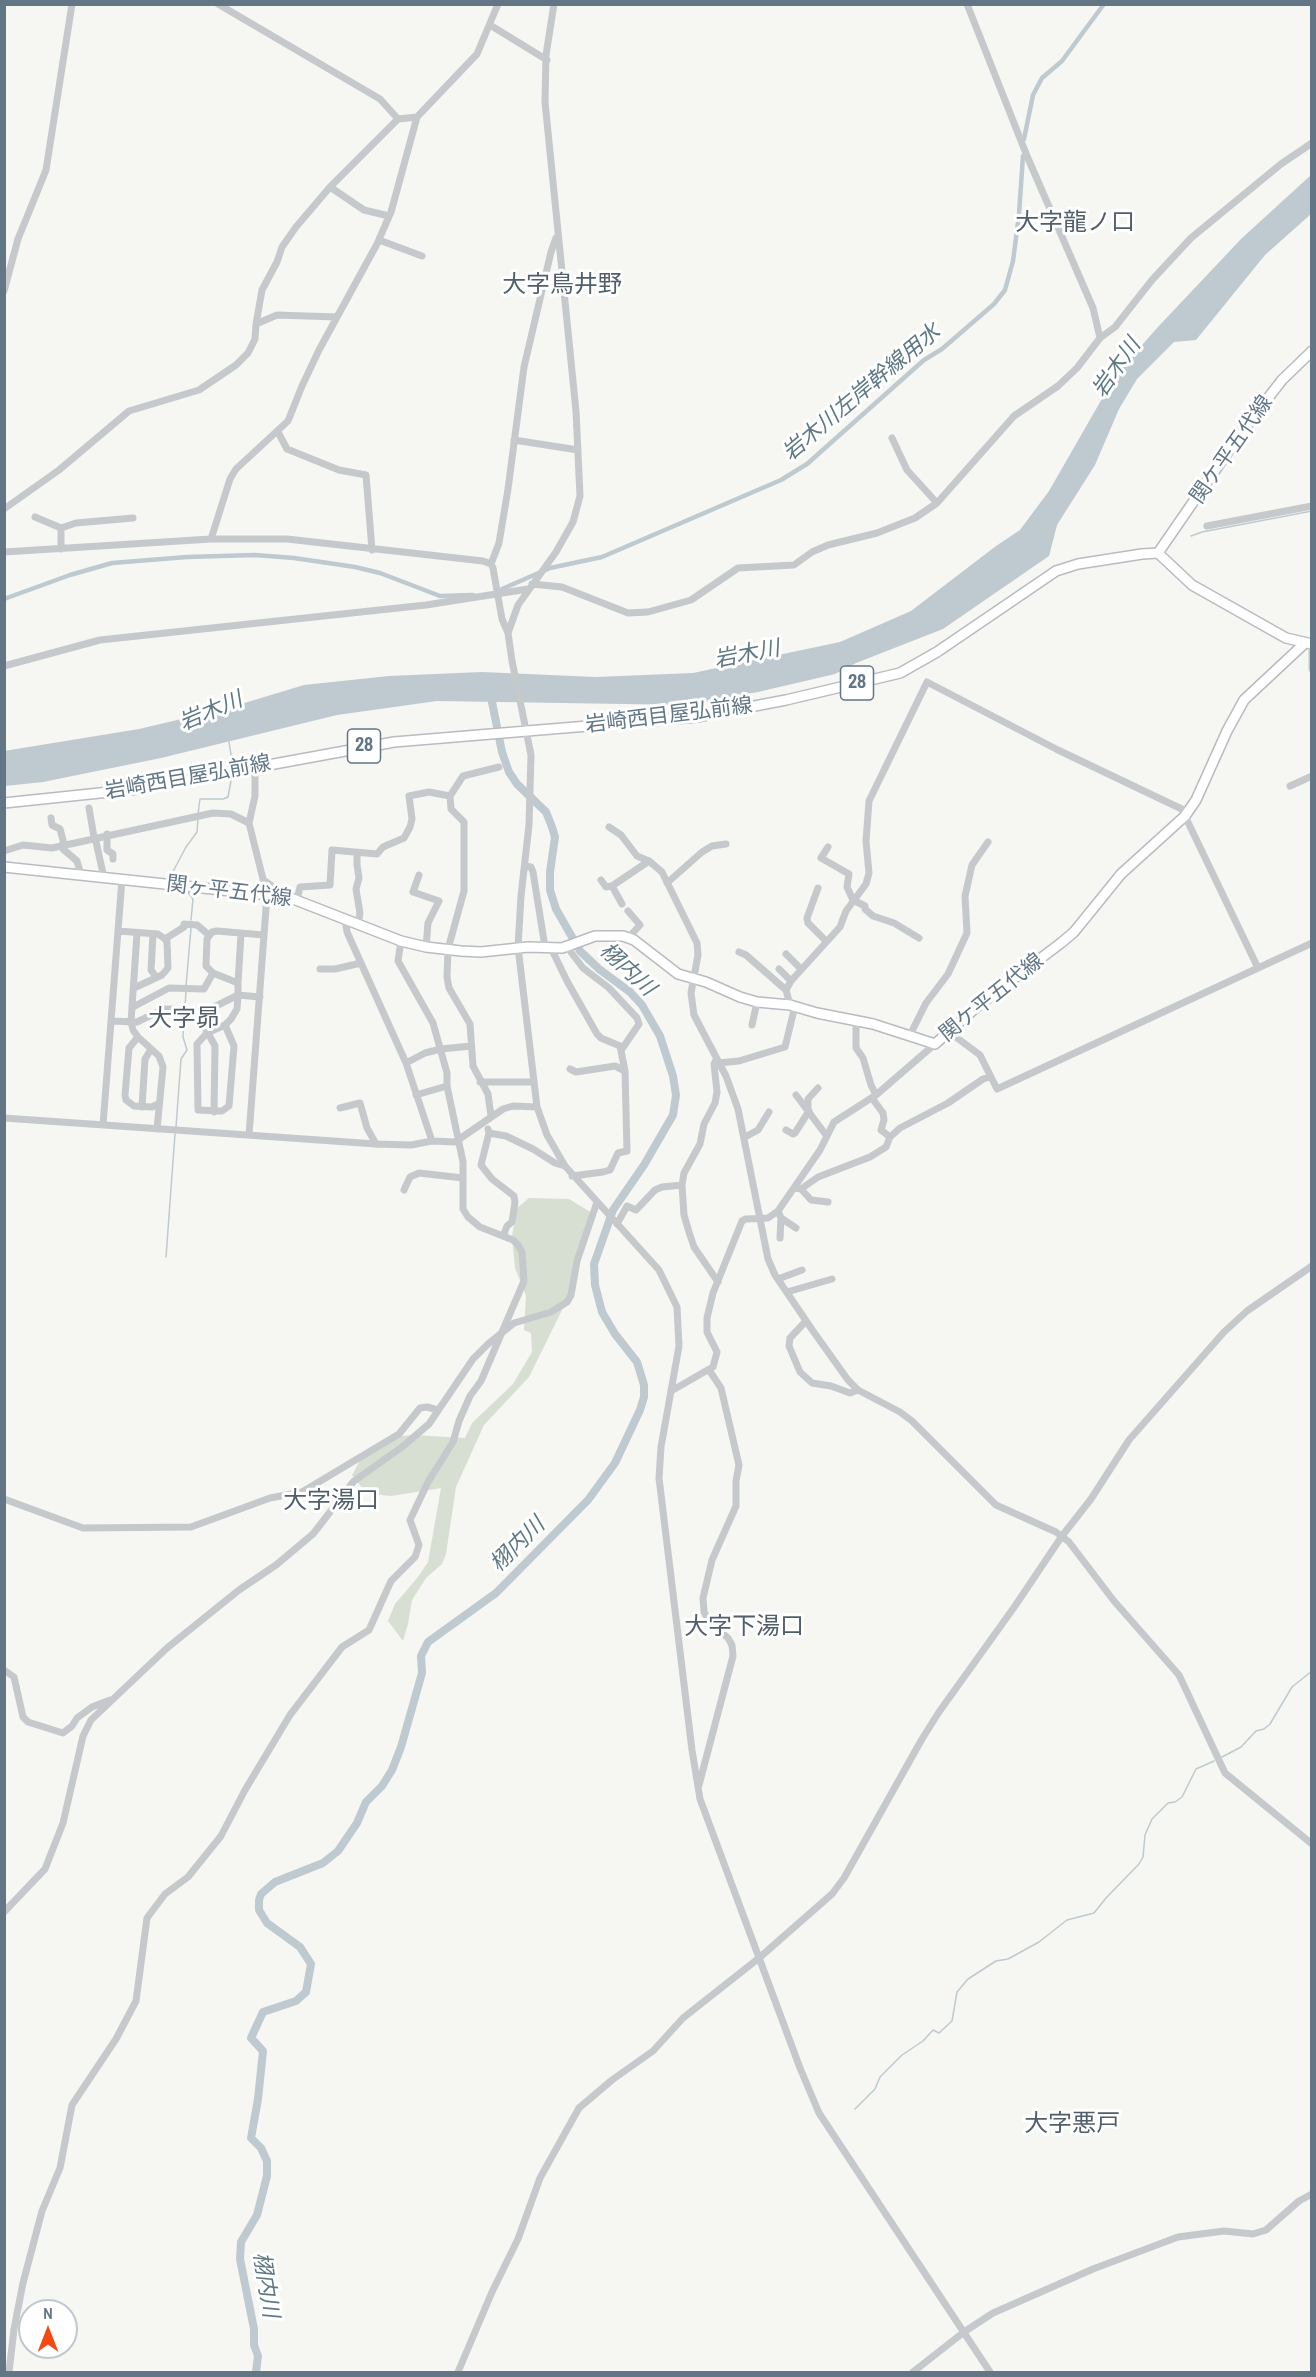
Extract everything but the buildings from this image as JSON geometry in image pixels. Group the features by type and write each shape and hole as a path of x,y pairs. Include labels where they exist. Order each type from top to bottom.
{"main road":[{"name":"関ケ平五代線","path":"1158,553 1238,437 1282,380 1311,351"},
{"path":"1158,553 1191,585 1286,638 1310,644"},
{"name":"岩崎西目屋弘前線","path":"4,802 138,789 237,772 369,745 512,732 526,727 698,717 751,707 889,676 926,660 1056,571 1078,564 1123,556 1158,553"},
{"name":"関ケ平五代線","path":"629,937 669,969 756,1002 793,1005 817,1013 856,1020 935,1044 1008,982 1061,944 1121,874 1186,814 1244,700 1310,644"},
{"name":"関ヶ平五代線","path":"4,867 292,898 401,940 426,947 474,952 518,947"},
{"path":"518,947 568,947 602,934 629,937"}],"street":[{"path":"4,291 18,240 46,170 72,4"},
{"path":"218,4 380,99 398,119"},
{"path":"211,539 225,488 236,469 288,421 302,386 379,240 389,216 417,117 477,54 498,4"},
{"path":"508,633 511,620 530,587 565,537 580,496 578,450 546,124 547,60 554,4"},
{"path":"967,4 1027,156 1093,308 1100,338"},
{"path":"490,25 547,60"},
{"path":"4,509 59,470 129,411 199,390 236,366 248,353 255,339 262,290 282,247 330,187 398,119 417,117"},
{"path":"4,666 100,640 426,605 498,595 530,587 562,587 628,613 648,612 692,600 738,568 794,565 812,552 828,545 877,533 915,518 937,503 1014,416 1071,374 1100,338 1115,327 1152,280 1191,238 1281,164 1311,143"},
{"path":"330,187 364,210 389,216"},
{"path":"558,235 551,252 520,385 499,543 491,564 502,619 508,633 531,755 530,805 518,947 537,1107 547,1135 565,1166 659,1270 667,1282 677,1307 679,1346 661,1448 659,1478 698,1789 759,1958 819,2113 990,2373"},
{"path":"379,240 422,256"},
{"path":"256,324 277,315 337,317"},
{"path":"278,432 287,449 339,470 366,475 372,549"},
{"path":"892,438 907,470 937,503"},
{"path":"514,440 578,450"},
{"path":"1206,526 1311,506"},
{"path":"35,517 61,528 76,523 133,518"},
{"path":"61,528 61,549"},
{"path":"4,552 211,539 286,539 483,561 491,564"},
{"path":"1310,644 1311,669"},
{"path":"786,990 801,969 840,927 853,900 866,884 869,873 866,841 869,801 927,682 1186,814 1258,968"},
{"path":"491,1116 488,1094 473,1066 470,1024 449,988 447,977 448,949 464,891 464,822 451,809 450,796 463,776 499,767"},
{"path":"249,1135 267,895 249,823 255,796 255,768"},
{"path":"1290,786 1311,776"},
{"path":"265,881 292,898 300,887 330,885 332,850 377,854 383,847 404,838 411,827 409,796 429,792 450,796"},
{"path":"89,808 104,878"},
{"path":"4,851 23,845 52,848 107,834 197,816 231,814 249,823"},
{"path":"51,818 52,825 60,829 63,849 77,861 81,875"},
{"path":"609,827 621,835 637,856 649,861 662,872 697,943 698,955 691,993 694,1015 726,1076 738,1109 764,1247 778,1279 806,1321 848,1380 858,1390 912,1421 996,1505 1062,1536 1078,1552 1114,1601 1179,1676 1225,1773 1311,1844"},
{"path":"107,834 107,850 112,854 113,859"},
{"path":"910,1035 926,1003 948,974 967,933 965,896 972,865 988,842"},
{"path":"667,883 702,852 712,846 726,844"},
{"path":"828,847 821,858 849,874 847,887 853,900 865,906 865,909 873,916 894,923 919,938"},
{"path":"357,853 359,878 356,889 360,913 358,924"},
{"path":"601,880 606,887 612,886 649,861"},
{"path":"525,866 531,867 533,872 548,948 597,1034 622,1049"},
{"path":"418,875 413,892 439,901 428,923 426,947"},
{"path":"103,1125 122,879"},
{"path":"612,886 622,904"},
{"path":"818,888 807,923 826,941"},
{"path":"628,911 640,925 629,937"},
{"path":"345,919 347,932 406,1063 432,1141"},
{"path":"165,939 184,927 184,924 197,925 209,935"},
{"path":"118,931 153,934 165,939"},
{"path":"209,935 218,932 264,935"},
{"path":"137,933 132,1022 133,1030 159,1056 164,1067 158,1104 157,1129"},
{"path":"225,1025 234,1046 230,1101 226,1109 214,1112 198,1110 197,1044 207,1033 225,1025 235,1014 241,933"},
{"path":"153,934 151,970 169,988"},
{"path":"209,935 206,966 213,973 238,983"},
{"path":"134,988 159,976 169,965 165,939"},
{"path":"9,2373 14,2329 23,2283 42,2211 60,2168 72,2105 82,2086 116,2039 136,2001 147,1918 165,1894 188,1876 221,1836 245,1790 290,1715 342,1647 369,1630 391,1581 415,1557 419,1545 411,1520 428,1482 453,1442 470,1396 481,1382 489,1358 524,1281 522,1252 513,1240 480,1227 468,1217 463,1209 463,1162 447,1086 447,1073 433,1023 398,961 401,940"},
{"path":"949,1032 980,1055 996,1089 1311,943"},
{"path":"568,947 583,968 613,992 637,1018 639,1024 622,1049 625,1071 627,1151 618,1154 610,1170 603,1173 572,1176"},
{"path":"717,1062 739,1061 785,1047 793,1005 786,990 746,955 739,952"},
{"path":"786,954 801,969"},
{"path":"321,969 335,969 361,963"},
{"path":"779,969 791,981"},
{"path":"133,1007 169,988 204,989 213,973"},
{"path":"112,1021 142,1021 164,1009 210,1009 238,995 260,997"},
{"path":"752,1025 756,1002"},
{"path":"202,1010 202,1022 215,1046 214,1112"},
{"path":"856,1020 856,1048 863,1058 874,1096 883,1113 884,1120 881,1130 890,1137"},
{"path":"138,1037 129,1048 125,1095 130,1104 142,1107 152,1107 158,1104"},
{"path":"780,1238 779,1215 798,1188 834,1122 874,1096 935,1044"},
{"path":"406,1063 425,1053 471,1046"},
{"path":"142,1107 145,1059 146,1054 152,1049"},
{"path":"717,1062 714,1064 717,1092 715,1103 704,1124 700,1144 684,1173 682,1185 684,1215 692,1239 700,1256 718,1282"},
{"path":"570,1069 576,1072 615,1066 625,1071"},
{"path":"798,1188 818,1177 870,1157 886,1147 890,1137 900,1128 948,1103 983,1079 990,1077"},
{"path":"480,1082 533,1082"},
{"path":"416,1095 447,1086"},
{"path":"786,1130 795,1133 809,1110 808,1099 818,1088"},
{"path":"796,1095 826,1135"},
{"path":"340,1107 360,1103 367,1128 376,1144"},
{"path":"4,1118 411,1145 432,1141 459,1140 502,1109 513,1106 537,1107"},
{"path":"745,1137 758,1130 769,1112"},
{"path":"485,1122 489,1133 481,1165 492,1179 514,1196 515,1202 512,1222 507,1226 503,1236"},
{"path":"489,1133 506,1136 533,1149 555,1164 565,1166"},
{"path":"404,1190 410,1177 414,1174 463,1178"},
{"path":"616,1222 627,1206 636,1210 655,1190 662,1186 682,1185"},
{"path":"798,1188 811,1200 828,1202"},
{"path":"4,1912 45,1869 63,1823 83,1736 91,1720 167,1647 239,1590 276,1565 313,1534 354,1481 402,1447 429,1424 473,1359 503,1331 514,1323 551,1312 567,1302 571,1295 577,1261 597,1202"},
{"path":"671,1391 709,1370 715,1361 717,1352 706,1327 718,1282 740,1224 746,1219 779,1215"},
{"path":"779,1215 796,1228"},
{"path":"458,2373 492,2292 518,2239 540,2178 579,2108 612,2080 653,2051 683,2018 759,1958 824,1901 844,1878 922,1739 1130,1440 1224,1332 1247,1311 1311,1266"},
{"path":"778,1279 802,1270"},
{"path":"787,1292 832,1279"},
{"path":"806,1321 790,1338 789,1346 800,1372 812,1383 831,1386 850,1393 858,1390"},
{"path":"698,1789 733,1656 732,1645 728,1638 709,1621 704,1612 703,1598 712,1560 736,1506 736,1481 739,1465 721,1388 709,1370"},
{"path":"4,1499 83,1528 191,1527 270,1498 302,1492 399,1434 420,1408 438,1410"},
{"path":"4,1670 14,1677 23,1717 28,1722 63,1733 72,1726 77,1718 92,1707 115,1698"},
{"path":"913,2373 964,2332 993,2313 1093,2269 1178,2237 1224,2231 1253,2234 1266,2230 1299,2201 1311,2194"}],"shaded area":[{"name":"岩木川","path":"1311,175 1311,214 1265,255 1196,340 1174,342 1137,379 1119,409 1095,465 1057,525 1049,556 943,629 856,663 835,674 758,692 687,705 437,701 337,715 161,758 43,782 5,786 4,751 139,729 228,708 304,685 389,676 482,672 596,677 693,673 840,642 911,611 1020,530 1049,491 1115,376 1241,239"},
{"path":"529,1198 569,1199 592,1213 568,1298 529,1377 484,1425 456,1487 446,1554 442,1564 426,1578 412,1600 403,1641 388,1621 395,1604 428,1562 441,1488 391,1496 366,1493 352,1475 363,1455 391,1437 413,1435 465,1438 472,1423 513,1384 532,1352 531,1333 524,1330 526,1296 515,1268 512,1236 517,1208"}],"waterway":[{"name":"岩木川左岸幹線用水","path":"1024,139 1033,95 1042,78 1062,61 1104,4"},
{"name":"岩木川左岸幹線用水","path":"502,589 550,568 602,557 781,480 807,464 924,360 942,349 994,304 1005,290 1013,261 1023,156"},
{"path":"1191,536 1312,511"},
{"name":"岩木川左岸幹線用水","path":"4,599 70,575 112,563 187,557 255,555 355,567 380,573 440,596 473,595"},
{"name":"栩内川","path":"256,2372 258,2356 254,2345 254,2329 240,2259 241,2242 257,2215 267,2176 267,2161 261,2148 251,2138 263,2051 251,2038 263,2012 296,2001 306,1992 311,1964 300,1947 267,1923 259,1910 261,1894 275,1882 323,1863 338,1851 357,1823 366,1802 382,1786 392,1770 401,1747 422,1673 421,1656 428,1642 496,1593 588,1500 615,1463 644,1397 644,1385 637,1362 615,1334 602,1312 595,1285 594,1264 613,1210 644,1165 673,1115 676,1095 673,1076 660,1036 642,1005 630,992 599,969 580,951 556,909 550,890 555,837 546,812 517,784 509,772 502,752 492,693"},
{"path":"229,742 233,767"},
{"path":"198,814 200,799 228,797 232,775"},
{"path":"168,881 186,847 197,832 198,819"},
{"path":"187,891 193,899 191,920"},
{"path":"186,986 191,928"},
{"path":"185,1007 186,991"},
{"path":"176,1127 181,1059 187,1050 183,1037 184,1012"},
{"path":"166,1257 175,1134"},
{"path":"1222,1757 1241,1747 1256,1731 1270,1724 1292,1687 1312,1671"},
{"path":"855,2109 875,2089 880,2077 902,2055 923,2041 933,2030 939,2033 952,2021 957,1992 968,1979 996,1961 1008,1959 1039,1942 1067,1920 1094,1913 1139,1864 1143,1857 1145,1835 1152,1819 1168,1803 1175,1802 1182,1797 1196,1769 1214,1761"}],"district":[{"name":"大字龍ノ口","path":"1075,224"},
{"name":"大字鳥井野","path":"562,286"},
{"name":"大字昴","path":"184,1020"},
{"name":"大字湯口","path":"331,1502"},
{"name":"大字下湯口","path":"744,1628"},
{"name":"大字悪戸","path":"1072,2125"}]}
